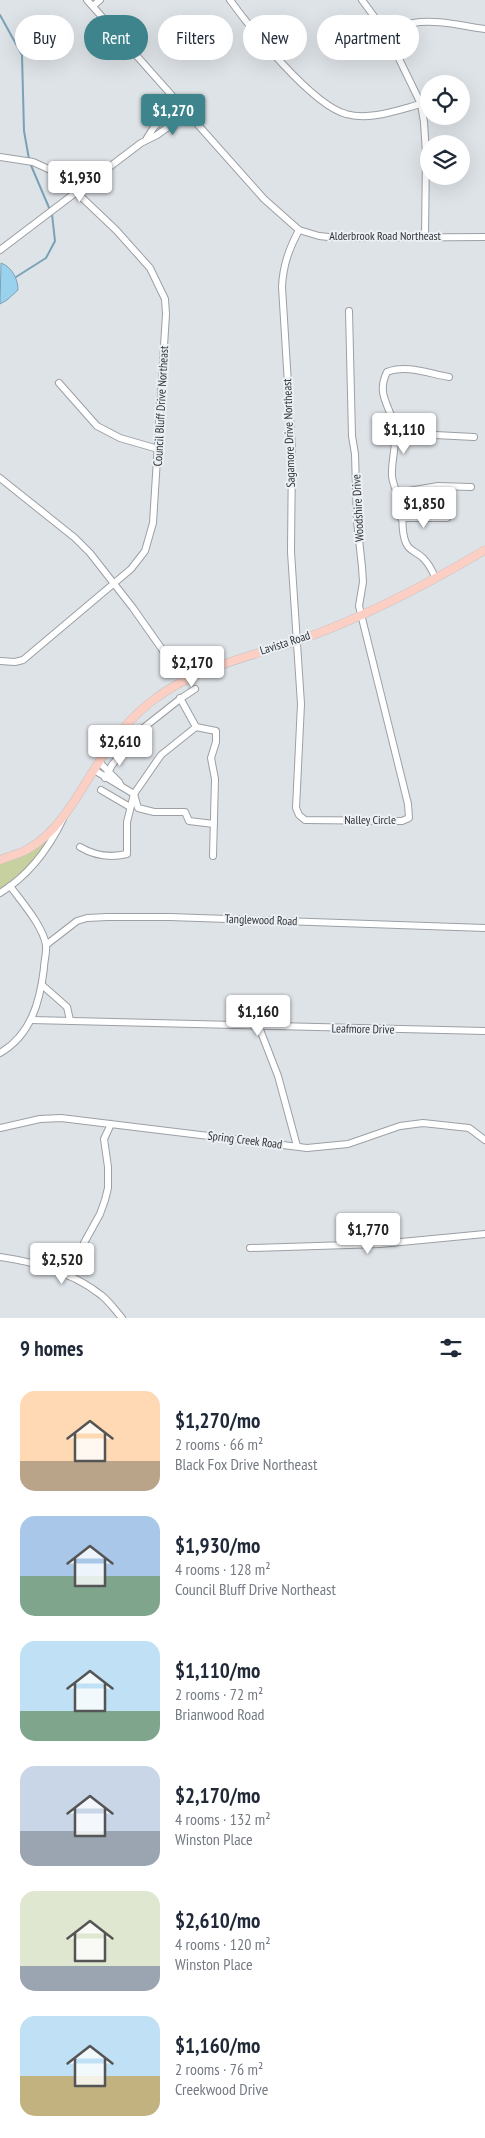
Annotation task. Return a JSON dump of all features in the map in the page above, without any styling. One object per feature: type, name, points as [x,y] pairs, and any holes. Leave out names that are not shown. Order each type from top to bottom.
[{"type":"main road","name":"Lavista Road","points":[[0,860],[29,849],[67,813],[99,762],[121,732],[151,702],[187,678],[232,660],[298,641],[361,615],[485,550]]},
{"type":"street","name":"Alderbrook Road Northeast","points":[[87,0],[264,199],[299,230],[319,236],[338,238],[485,237]]},
{"type":"street","points":[[93,6],[100,0]]},
{"type":"street","points":[[230,0],[304,86],[320,101],[334,110],[346,115],[368,115],[420,104]]},
{"type":"street","points":[[362,0],[373,15]]},
{"type":"street","points":[[419,23],[485,29]]},
{"type":"street","points":[[399,60],[420,102]]},
{"type":"street","points":[[0,250],[147,138],[154,127],[179,103]]},
{"type":"street","points":[[147,138],[157,135],[188,113]]},
{"type":"street","points":[[424,125],[426,154],[425,237]]},
{"type":"street","name":"Council Bluff Drive Northeast","points":[[0,158],[33,162],[55,172],[116,230],[150,268],[165,300],[166,314],[153,523],[145,551],[131,569],[115,584],[23,660],[15,662],[0,661]]},
{"type":"street","name":"Sagamore Drive Northeast","points":[[298,641],[291,552],[292,449],[282,274],[287,252],[299,230]]},
{"type":"street","name":"Woodshire Drive","points":[[349,311],[352,436],[355,454],[357,521],[363,582],[359,606],[361,615]]},
{"type":"street","points":[[435,577],[422,557],[406,545],[401,518],[402,509],[392,477],[396,433],[394,420],[384,398],[382,388],[387,372],[395,368],[449,377]]},
{"type":"street","points":[[59,383],[97,426],[120,438],[158,449]]},
{"type":"street","points":[[396,433],[474,436]]},
{"type":"street","points":[[0,478],[75,538],[115,584],[171,662],[187,678]]},
{"type":"street","points":[[397,493],[438,486],[470,487]]},
{"type":"street","points":[[401,518],[447,518]]},
{"type":"street","name":"Nalley Circle","points":[[298,641],[301,704],[296,808],[299,815],[305,820],[402,821],[409,818],[410,812],[361,615]]},
{"type":"street","points":[[105,778],[110,772],[112,765],[142,729],[180,698],[195,689]]},
{"type":"street","points":[[180,698],[196,727],[216,731],[216,742],[211,758],[215,779],[213,856]]},
{"type":"street","points":[[80,847],[94,855],[117,856],[127,854],[127,822],[134,794],[161,755],[196,727]]},
{"type":"street","points":[[99,762],[121,786],[134,794],[138,808],[154,812],[185,812],[189,821],[214,824]]},
{"type":"street","points":[[94,770],[116,786],[121,786]]},
{"type":"street","points":[[101,790],[130,807]]},
{"type":"street","points":[[0,893],[39,859],[52,842],[67,813]]},
{"type":"street","points":[[0,1053],[23,1035],[31,1020],[42,985],[46,945],[38,926],[10,886]]},
{"type":"street","name":"Tanglewood Road","points":[[46,945],[77,921],[87,918],[107,917],[170,917],[485,928]]},
{"type":"street","points":[[42,985],[67,1008],[70,1020]]},
{"type":"street","name":"Leafmore Drive","points":[[31,1020],[485,1031]]},
{"type":"street","points":[[259,1027],[278,1076],[297,1146]]},
{"type":"street","name":"Spring Creek Road","points":[[0,1128],[40,1119],[62,1118],[307,1148],[348,1144],[400,1126],[422,1123],[469,1128],[485,1140]]},
{"type":"street","points":[[69,1276],[105,1200],[108,1188],[108,1167],[104,1139],[111,1124]]},
{"type":"street","points":[[250,1248],[380,1244],[485,1234]]},
{"type":"street","points":[[0,1257],[47,1267],[81,1281],[103,1296],[122,1318]]},
{"type":"green space","points":[[67,813],[52,842],[0,893],[0,860],[29,849]]},
{"type":"water","points":[[1,263],[14,274],[18,290],[0,304]]},
{"type":"waterway","points":[[0,15],[22,55],[24,131],[29,159]]},
{"type":"waterway","points":[[30,163],[50,210]]},
{"type":"waterway","points":[[16,277],[46,258],[55,241],[52,214]]}]
